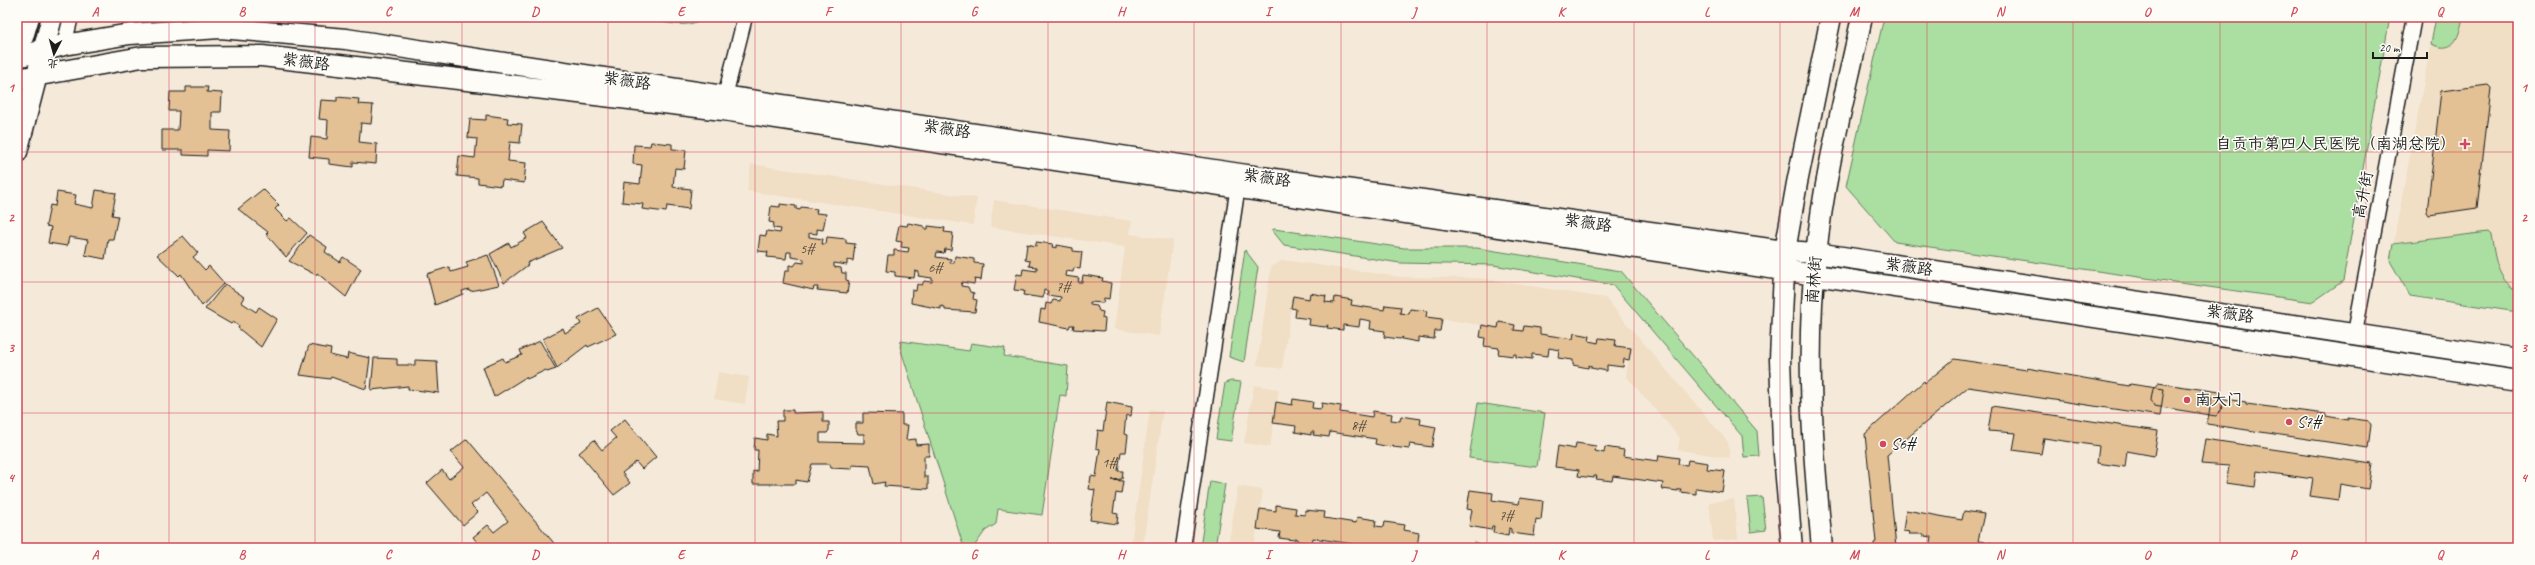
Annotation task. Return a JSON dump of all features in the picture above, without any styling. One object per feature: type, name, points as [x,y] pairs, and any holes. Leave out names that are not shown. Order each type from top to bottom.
[{"type":"main road","points":[[17,57],[29,17]]},
{"type":"main road","points":[[17,152],[52,17]]},
{"type":"main road","name":"南林街","points":[[1792,548],[1783,443],[1780,359],[1785,251],[1796,183],[1832,17]]},
{"type":"main road","name":"南林街","points":[[1822,548],[1813,448],[1810,362],[1814,275],[1826,185],[1862,17]]},
{"type":"main road","name":"紫薇路","points":[[17,57],[42,52],[64,45],[130,34],[220,28],[346,39],[725,96],[1785,271],[2518,381]]},
{"type":"main road","name":"紫薇路","points":[[17,79],[142,57],[262,56],[724,110],[1239,182],[1816,254],[2355,333],[2518,359]]},
{"type":"street","points":[[64,45],[71,17]]},
{"type":"street","points":[[725,96],[745,17]]},
{"type":"street","name":"高升街","points":[[2355,333],[2414,17]]},
{"type":"street","points":[[1183,548],[1239,182]]},
{"type":"shaded area","name":"自贡市第四人民医院（南湖总院）","points":[[2436,17],[2518,17],[2518,312],[2410,296],[2390,261]]},
{"type":"shaded area","points":[[751,164],[977,198],[973,225],[747,191]]},
{"type":"shaded area","points":[[994,200],[1132,221],[1130,234],[1173,240],[1159,336],[1114,329],[1125,247],[990,227]]},
{"type":"shaded area","points":[[1283,260],[1400,277],[1479,278],[1605,298],[1728,442],[1730,458],[1678,450],[1680,438],[1626,376],[1630,348],[1293,296],[1282,369],[1257,365],[1271,267]]},
{"type":"shaded area","points":[[718,372],[749,377],[745,404],[714,399]]},
{"type":"shaded area","points":[[1254,385],[1279,389],[1270,447],[1244,443]]},
{"type":"shaded area","points":[[1150,409],[1163,411],[1143,545],[1131,544]]},
{"type":"shaded area","points":[[1238,486],[1263,490],[1254,548],[1228,548]]},
{"type":"shaded area","points":[[1734,499],[1738,539],[1713,541],[1709,502]]},
{"type":"green space","points":[[639,17],[703,17],[690,24],[672,24]]},
{"type":"green space","points":[[1884,17],[2390,17],[2343,281],[2313,302],[1895,242],[1846,186]]},
{"type":"green space","points":[[2436,17],[2463,17],[2460,31],[2451,45],[2439,47],[2431,44]]},
{"type":"green space","points":[[1274,229],[1404,248],[1477,248],[1621,271],[1757,431],[1759,456],[1744,457],[1742,436],[1613,285],[1493,265],[1400,263],[1284,245],[1272,230]]},
{"type":"green space","points":[[2488,232],[2491,235],[2501,274],[2505,281],[2518,291],[2518,312],[2410,296],[2390,261],[2393,244]]},
{"type":"green space","points":[[2518,248],[2518,273],[2513,264],[2513,257]]},
{"type":"green space","points":[[1245,250],[1258,267],[1244,362],[1229,357]]},
{"type":"green space","points":[[901,341],[969,351],[971,343],[1005,348],[1004,356],[1068,366],[1066,396],[1060,395],[1042,515],[998,509],[996,524],[985,531],[973,548],[964,548],[900,347]]},
{"type":"green space","points":[[1231,381],[1241,382],[1231,441],[1216,439],[1225,383]]},
{"type":"green space","points":[[1478,403],[1545,413],[1537,467],[1469,458]]},
{"type":"green space","points":[[1210,481],[1225,484],[1215,548],[1200,548]]},
{"type":"green space","points":[[1762,497],[1766,530],[1751,532],[1747,498]]},
{"type":"green space","points":[[1474,542],[1491,548],[1469,548]]},
{"type":"building","points":[[2488,85],[2491,88],[2477,208],[2429,215],[2427,212],[2441,91]]},
{"type":"building","points":[[186,87],[208,87],[207,92],[222,93],[221,112],[212,112],[212,130],[230,131],[229,151],[207,150],[207,156],[183,155],[183,150],[162,150],[162,130],[178,130],[179,111],[169,111],[170,92],[186,92]]},
{"type":"building","points":[[337,97],[359,99],[358,104],[373,105],[371,124],[361,123],[359,142],[377,144],[376,164],[353,162],[353,167],[329,164],[329,159],[309,157],[311,137],[327,139],[328,120],[319,119],[321,100],[337,101]]},
{"type":"building","points":[[486,115],[508,118],[507,123],[522,124],[520,143],[510,142],[508,161],[526,163],[524,183],[502,180],[501,186],[478,183],[478,178],[457,176],[459,156],[475,158],[477,139],[468,138],[470,119],[486,120]]},
{"type":"building","points":[[651,142],[672,144],[672,149],[686,150],[684,169],[675,168],[673,187],[691,189],[689,209],[667,206],[666,212],[642,209],[643,204],[622,202],[624,182],[640,184],[642,165],[633,164],[634,145],[650,146]]},
{"type":"building","points":[[263,189],[279,205],[275,209],[287,221],[291,218],[307,233],[286,257],[266,234],[268,232],[238,209]]},
{"type":"building","points":[[96,190],[116,193],[112,215],[118,216],[113,239],[108,239],[105,259],[85,255],[88,240],[69,237],[67,246],[48,243],[51,227],[46,226],[50,205],[55,206],[57,192],[76,195],[74,204],[93,208]]},
{"type":"building","points":[[780,204],[796,206],[796,209],[800,210],[801,207],[817,209],[816,213],[826,214],[823,230],[817,229],[817,234],[809,233],[809,237],[823,239],[822,244],[826,244],[827,237],[846,239],[846,243],[855,244],[853,261],[847,260],[847,265],[834,263],[834,267],[841,268],[842,273],[846,273],[846,280],[849,281],[847,293],[817,290],[818,287],[814,287],[813,290],[783,283],[785,271],[789,271],[789,265],[794,266],[797,262],[804,263],[804,259],[791,257],[791,252],[787,252],[786,259],[767,257],[768,252],[758,251],[760,235],[766,236],[767,231],[780,233],[781,229],[773,228],[774,223],[769,222],[771,206],[780,207]]},
{"type":"building","points":[[543,222],[562,248],[527,263],[528,265],[504,283],[490,254],[509,243],[511,247],[527,238],[524,233]]},
{"type":"building","points":[[908,223],[924,226],[924,229],[928,229],[928,226],[945,228],[944,232],[953,233],[951,250],[945,249],[944,253],[937,252],[936,257],[951,259],[950,263],[954,263],[955,256],[974,259],[974,263],[983,264],[981,280],[975,279],[974,284],[962,282],[961,286],[968,287],[970,292],[974,293],[973,299],[977,300],[975,312],[945,310],[945,307],[941,306],[941,309],[911,303],[912,290],[916,291],[917,284],[922,285],[924,281],[932,282],[932,278],[918,276],[919,272],[915,271],[914,278],[895,276],[895,272],[886,271],[888,255],[894,255],[894,250],[908,252],[909,248],[901,247],[902,242],[896,241],[899,225],[907,226]]},
{"type":"building","points":[[309,235],[327,247],[325,252],[340,262],[343,257],[361,269],[346,297],[317,273],[316,275],[289,261]]},
{"type":"building","points":[[183,236],[198,253],[193,257],[205,270],[209,266],[224,283],[202,306],[181,274],[179,276],[157,255]]},
{"type":"building","points":[[1036,242],[1053,244],[1052,247],[1057,248],[1057,245],[1073,248],[1073,251],[1082,252],[1080,269],[1074,268],[1073,272],[1066,271],[1065,276],[1079,278],[1078,282],[1082,282],[1083,275],[1103,278],[1102,281],[1111,283],[1109,299],[1104,298],[1103,303],[1090,302],[1090,305],[1097,306],[1099,311],[1103,312],[1102,318],[1105,319],[1104,331],[1073,329],[1074,325],[1070,325],[1069,328],[1039,322],[1041,309],[1045,310],[1046,303],[1051,304],[1053,300],[1060,301],[1061,297],[1047,295],[1048,291],[1044,290],[1043,298],[1023,295],[1024,291],[1014,290],[1017,274],[1022,275],[1023,269],[1037,271],[1037,267],[1029,266],[1030,261],[1025,260],[1027,244],[1036,246]]},
{"type":"building","points":[[488,255],[499,285],[470,291],[469,289],[462,291],[463,294],[435,305],[427,274],[449,267],[451,272],[468,267],[466,262]]},
{"type":"building","points":[[225,284],[244,297],[241,302],[256,312],[259,307],[277,319],[261,347],[238,328],[239,326],[233,322],[231,324],[205,309]]},
{"type":"building","points":[[1310,293],[1326,296],[1325,302],[1334,303],[1335,297],[1352,300],[1351,305],[1384,310],[1385,305],[1401,307],[1400,313],[1409,314],[1410,309],[1427,311],[1426,317],[1442,319],[1440,331],[1435,331],[1434,339],[1418,337],[1418,342],[1402,339],[1403,337],[1400,339],[1384,337],[1385,331],[1370,329],[1371,321],[1360,319],[1359,327],[1343,325],[1343,330],[1327,328],[1328,325],[1325,327],[1309,325],[1310,319],[1295,317],[1296,309],[1291,308],[1293,296],[1309,299]]},
{"type":"building","points":[[598,308],[616,334],[588,347],[587,345],[557,368],[543,339],[563,328],[565,333],[581,324],[578,319]]},
{"type":"building","points":[[1499,322],[1515,325],[1514,330],[1523,331],[1524,326],[1540,328],[1540,334],[1573,339],[1574,333],[1590,336],[1589,341],[1598,343],[1599,338],[1616,340],[1615,346],[1631,348],[1629,360],[1624,359],[1623,367],[1607,365],[1607,371],[1591,368],[1589,365],[1588,368],[1573,365],[1573,360],[1558,358],[1559,350],[1549,348],[1548,356],[1532,354],[1532,359],[1516,357],[1516,354],[1513,356],[1498,354],[1499,348],[1484,346],[1485,338],[1480,337],[1482,325],[1498,328]]},
{"type":"building","points":[[540,341],[556,369],[547,372],[546,370],[527,379],[526,377],[494,397],[483,367],[503,358],[505,362],[522,355],[520,350]]},
{"type":"building","points":[[309,345],[331,349],[330,355],[347,359],[348,353],[370,358],[366,389],[331,377],[330,379],[300,375]]},
{"type":"building","points":[[374,358],[397,359],[397,365],[415,365],[415,360],[437,361],[439,393],[408,389],[408,386],[371,390]]},
{"type":"building","name":"S6#","points":[[1954,359],[2027,370],[2027,368],[2129,386],[2130,384],[2164,389],[2160,416],[1968,387],[1887,455],[1896,548],[1874,548],[1874,543],[1876,542],[1865,434],[1924,381],[1925,383]]},
{"type":"building","name":"南大门","points":[[2158,383],[2220,392],[2223,399],[2221,411],[2216,416],[2154,406],[2151,400],[2153,389]]},
{"type":"building","name":"S7#","points":[[2212,397],[2246,402],[2246,404],[2326,414],[2326,416],[2348,420],[2348,418],[2369,421],[2371,425],[2368,448],[2207,424]]},
{"type":"building","points":[[1293,399],[1313,402],[1312,408],[1321,409],[1322,403],[1341,406],[1340,412],[1372,417],[1373,411],[1392,414],[1391,420],[1400,421],[1401,416],[1421,419],[1420,424],[1436,427],[1432,447],[1410,444],[1409,449],[1393,447],[1394,445],[1390,447],[1375,444],[1376,439],[1330,432],[1329,437],[1313,435],[1314,432],[1311,432],[1311,435],[1295,432],[1296,426],[1273,423],[1276,402],[1292,405]]},
{"type":"building","points":[[1107,402],[1132,407],[1131,416],[1126,415],[1124,434],[1128,435],[1126,452],[1121,452],[1118,471],[1123,471],[1122,479],[1112,480],[1123,481],[1121,494],[1116,493],[1113,513],[1118,514],[1117,524],[1090,520],[1095,490],[1089,489],[1091,476],[1096,477],[1100,449],[1096,448],[1098,430],[1103,431]]},
{"type":"building","points":[[1992,406],[2158,431],[2154,456],[2127,451],[2125,467],[2097,463],[2099,446],[2044,438],[2041,454],[2013,450],[2016,433],[1988,431]]},
{"type":"building","points":[[783,410],[793,410],[793,413],[823,412],[823,422],[829,422],[829,430],[827,433],[820,433],[820,442],[864,443],[864,434],[858,434],[856,430],[856,423],[863,423],[863,413],[902,414],[902,425],[908,425],[906,440],[916,439],[916,445],[929,444],[929,456],[924,456],[924,477],[928,477],[928,489],[884,486],[885,482],[874,484],[870,466],[852,465],[852,469],[831,468],[830,464],[812,464],[807,482],[796,480],[796,484],[753,484],[753,471],[757,472],[758,450],[754,450],[755,438],[767,440],[767,434],[777,436],[776,421],[783,421]]},
{"type":"building","points":[[625,419],[656,457],[642,469],[636,462],[622,473],[630,483],[614,495],[579,453],[594,440],[602,450],[616,438],[610,431]]},
{"type":"building","points":[[467,439],[558,548],[482,548],[473,537],[488,525],[494,532],[508,521],[486,493],[471,505],[478,512],[463,525],[427,483],[442,470],[449,479],[464,467],[451,452]]},
{"type":"building","points":[[2205,439],[2372,464],[2368,489],[2340,484],[2338,500],[2310,496],[2313,479],[2257,471],[2255,487],[2226,483],[2229,466],[2201,464]]},
{"type":"building","points":[[1576,443],[1596,446],[1595,451],[1604,453],[1605,447],[1624,450],[1623,456],[1658,461],[1659,455],[1679,458],[1678,464],[1687,465],[1688,460],[1708,463],[1707,469],[1725,471],[1722,492],[1696,488],[1696,494],[1680,492],[1681,489],[1678,489],[1678,491],[1662,489],[1663,483],[1613,476],[1612,481],[1596,479],[1597,476],[1594,476],[1594,478],[1578,476],[1579,470],[1555,467],[1558,446],[1575,449]]},
{"type":"building","points":[[1470,490],[1493,493],[1492,500],[1519,504],[1520,498],[1543,501],[1541,520],[1536,519],[1534,536],[1511,533],[1511,529],[1509,528],[1508,536],[1493,533],[1494,526],[1492,526],[1491,530],[1469,526],[1472,510],[1467,509]]},
{"type":"building","points":[[1276,505],[1296,508],[1295,514],[1305,515],[1305,510],[1325,512],[1324,518],[1356,523],[1357,517],[1376,520],[1375,526],[1384,527],[1385,522],[1405,525],[1404,530],[1419,533],[1417,548],[1359,548],[1359,545],[1313,538],[1312,543],[1297,541],[1297,538],[1294,540],[1279,538],[1280,532],[1257,529],[1260,509],[1276,511]]},
{"type":"building","points":[[1906,510],[1962,520],[1964,511],[1984,514],[1978,541],[1993,543],[1992,548],[1930,548],[1932,537],[1923,536],[1923,534],[1909,534],[1910,532],[1903,531]]},
{"type":"place","name":"自贡市第四人民医院（南湖总院）","points":[[2465,144]]},
{"type":"place","name":"南大门","points":[[2187,400]]},
{"type":"place","name":"S7#","points":[[2289,422]]},
{"type":"place","name":"S6#","points":[[1883,444]]}]
